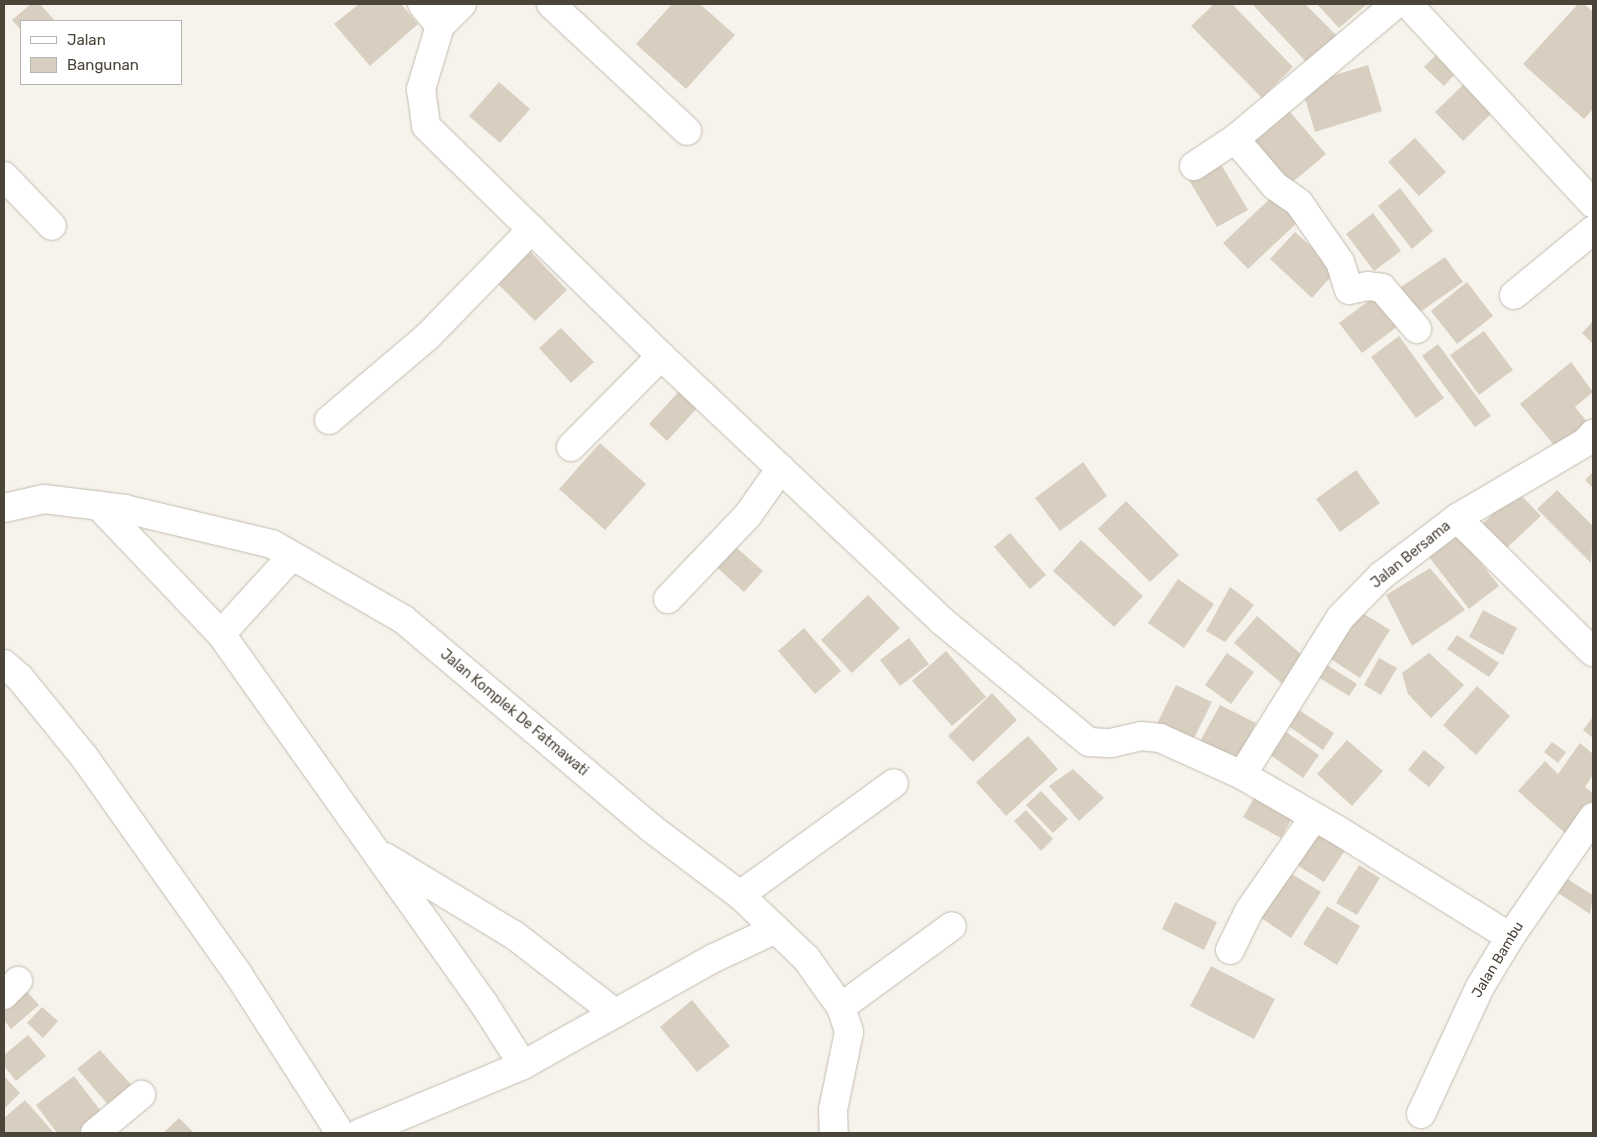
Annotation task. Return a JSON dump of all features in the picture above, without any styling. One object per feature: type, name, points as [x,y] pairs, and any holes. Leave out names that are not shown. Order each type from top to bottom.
[{"type":"street","points":[[422,4],[440,26]]},
{"type":"street","points":[[462,4],[440,26],[421,89],[426,126],[661,356],[942,621],[1089,742],[1110,743],[1141,736],[1160,738],[1242,775],[1510,937]]},
{"type":"street","points":[[550,4],[687,131]]},
{"type":"street","points":[[1194,166],[1235,139],[1396,4]]},
{"type":"street","points":[[1408,4],[1593,204]]},
{"type":"street","points":[[1235,139],[1275,186],[1299,203],[1340,262],[1349,290],[1368,286],[1382,288],[1417,329]]},
{"type":"street","points":[[4,176],[52,226]]},
{"type":"street","points":[[330,420],[435,329],[532,229]]},
{"type":"street","points":[[1514,294],[1593,230]]},
{"type":"street","points":[[571,447],[661,356]]},
{"type":"street","name":"Jalan Bersama","points":[[1242,775],[1340,618],[1381,576],[1457,518],[1586,442],[1593,434]]},
{"type":"street","points":[[668,599],[748,515],[781,468]]},
{"type":"street","name":"Jalan Komplek De Fatmawati","points":[[4,508],[44,499],[98,506],[200,525],[272,544],[403,619],[651,828],[740,895],[806,958],[841,1007],[849,1032],[833,1110],[834,1133]]},
{"type":"street","points":[[98,506],[221,634],[484,1004],[522,1065]]},
{"type":"street","points":[[1457,518],[1593,652]]},
{"type":"street","points":[[221,634],[292,556]]},
{"type":"street","points":[[4,664],[20,678],[91,766],[238,974],[340,1133]]},
{"type":"street","points":[[740,895],[894,783]]},
{"type":"street","points":[[1230,950],[1249,911],[1314,817]]},
{"type":"street","name":"Jalan Bambu","points":[[1421,1114],[1452,1041],[1510,937],[1593,817]]},
{"type":"street","points":[[375,851],[514,935],[615,1014]]},
{"type":"street","points":[[841,1007],[952,926]]},
{"type":"street","points":[[360,1133],[522,1065],[714,958],[776,930]]},
{"type":"street","points":[[95,1133],[140,1095]]},
{"type":"building","points":[[31,4],[40,4],[54,20],[20,20],[20,29],[12,20]]},
{"type":"building","points":[[359,4],[401,4],[418,24],[370,66],[334,24]]},
{"type":"building","points":[[672,4],[700,4],[735,35],[686,89],[636,44]]},
{"type":"building","points":[[1214,4],[1232,4],[1293,67],[1262,98],[1191,26]]},
{"type":"building","points":[[1252,4],[1305,4],[1339,38],[1309,65]]},
{"type":"building","points":[[1317,4],[1367,4],[1339,28]]},
{"type":"building","points":[[1578,4],[1584,4],[1593,12],[1593,109],[1584,119],[1523,64]]},
{"type":"building","points":[[1443,48],[1462,66],[1444,86],[1424,67]]},
{"type":"building","points":[[1368,65],[1382,111],[1315,132],[1301,85]]},
{"type":"building","points":[[1468,80],[1496,109],[1463,141],[1435,112]]},
{"type":"building","points":[[499,82],[530,109],[500,143],[469,116]]},
{"type":"building","points":[[1285,106],[1326,154],[1287,187],[1247,139]]},
{"type":"building","points":[[1415,138],[1446,172],[1419,196],[1388,162]]},
{"type":"building","points":[[1218,159],[1248,210],[1217,227],[1187,177]]},
{"type":"building","points":[[1400,188],[1433,231],[1412,249],[1378,206]]},
{"type":"building","points":[[1276,193],[1301,219],[1248,269],[1223,243]]},
{"type":"building","points":[[1373,213],[1401,251],[1374,271],[1346,234]]},
{"type":"building","points":[[1295,232],[1337,270],[1312,298],[1270,259]]},
{"type":"building","points":[[528,249],[567,290],[535,321],[495,281]]},
{"type":"building","points":[[1445,257],[1463,282],[1416,315],[1398,289]]},
{"type":"building","points":[[1467,282],[1493,316],[1457,344],[1431,311]]},
{"type":"building","points":[[1382,291],[1405,321],[1362,353],[1339,323]]},
{"type":"building","points":[[1593,321],[1593,344],[1582,333]]},
{"type":"building","points":[[561,328],[594,362],[571,383],[539,348]]},
{"type":"building","points":[[1484,331],[1513,370],[1479,395],[1450,355]]},
{"type":"building","points":[[1399,336],[1444,398],[1416,418],[1371,357]]},
{"type":"building","points":[[1438,344],[1491,416],[1475,427],[1422,356]]},
{"type":"building","points":[[1571,362],[1593,392],[1575,407],[1588,423],[1558,450],[1520,404]]},
{"type":"building","points":[[682,388],[700,405],[667,441],[649,424]]},
{"type":"building","points":[[600,443],[646,484],[605,530],[559,489]]},
{"type":"building","points":[[1083,462],[1107,496],[1060,531],[1035,498]]},
{"type":"building","points":[[1356,470],[1380,503],[1340,532],[1316,499]]},
{"type":"building","points":[[1593,472],[1593,488],[1585,480]]},
{"type":"building","points":[[1557,490],[1593,526],[1591,563],[1537,509]]},
{"type":"building","points":[[1517,491],[1541,516],[1500,554],[1477,529]]},
{"type":"building","points":[[1126,501],[1179,555],[1150,582],[1098,529]]},
{"type":"building","points":[[1455,530],[1499,586],[1469,609],[1426,553]]},
{"type":"building","points":[[1010,533],[1046,575],[1030,589],[994,547]]},
{"type":"building","points":[[1081,540],[1143,596],[1114,627],[1053,571]]},
{"type":"building","points":[[729,541],[763,571],[744,592],[711,562]]},
{"type":"building","points":[[1430,568],[1465,610],[1412,646],[1386,595]]},
{"type":"building","points":[[1178,579],[1214,604],[1184,648],[1148,623]]},
{"type":"building","points":[[1230,587],[1254,605],[1225,642],[1206,631]]},
{"type":"building","points":[[868,595],[900,628],[852,673],[821,640]]},
{"type":"building","points":[[1356,609],[1390,630],[1360,678],[1326,656]]},
{"type":"building","points":[[1483,610],[1517,628],[1503,655],[1469,637]]},
{"type":"building","points":[[1257,616],[1309,661],[1286,687],[1234,643]]},
{"type":"building","points":[[804,628],[841,671],[815,694],[778,651]]},
{"type":"building","points":[[1457,635],[1499,663],[1489,677],[1447,649]]},
{"type":"building","points":[[909,638],[929,664],[900,686],[880,660]]},
{"type":"building","points":[[946,651],[986,697],[952,726],[912,681]]},
{"type":"building","points":[[1227,653],[1254,672],[1231,704],[1205,685]]},
{"type":"building","points":[[1429,653],[1464,685],[1431,718],[1408,694],[1402,673]]},
{"type":"building","points":[[1379,658],[1397,668],[1381,695],[1364,685]]},
{"type":"building","points":[[1321,661],[1357,684],[1349,696],[1313,674]]},
{"type":"building","points":[[1176,685],[1212,702],[1191,744],[1156,726]]},
{"type":"building","points":[[1477,686],[1510,716],[1476,755],[1443,725]]},
{"type":"building","points":[[992,693],[1017,720],[973,762],[948,736]]},
{"type":"building","points":[[1220,705],[1256,723],[1235,764],[1198,745]]},
{"type":"building","points":[[1299,710],[1334,733],[1323,750],[1288,726]]},
{"type":"building","points":[[1593,717],[1593,738],[1583,730]]},
{"type":"building","points":[[1282,729],[1319,755],[1303,778],[1266,752]]},
{"type":"building","points":[[1028,736],[1058,769],[1006,816],[976,782]]},
{"type":"building","points":[[1347,740],[1383,771],[1352,806],[1317,774]]},
{"type":"building","points":[[1552,742],[1566,752],[1558,763],[1544,752]]},
{"type":"building","points":[[1580,743],[1593,754],[1593,775],[1585,787],[1593,793],[1593,802],[1567,835],[1518,791],[1545,761],[1558,774]]},
{"type":"building","points":[[1424,750],[1445,767],[1429,787],[1408,770]]},
{"type":"building","points":[[1073,769],[1104,798],[1079,821],[1049,786]]},
{"type":"building","points":[[1041,791],[1068,819],[1053,833],[1026,805]]},
{"type":"building","points":[[1258,791],[1295,813],[1281,838],[1243,817]]},
{"type":"building","points":[[1026,810],[1053,839],[1041,851],[1014,821]]},
{"type":"building","points":[[1315,828],[1346,849],[1324,882],[1292,862]]},
{"type":"building","points":[[1359,865],[1380,878],[1357,915],[1336,903]]},
{"type":"building","points":[[1284,869],[1321,892],[1291,938],[1255,914]]},
{"type":"building","points":[[1564,877],[1593,895],[1590,914],[1555,891]]},
{"type":"building","points":[[1175,902],[1217,922],[1204,950],[1162,929]]},
{"type":"building","points":[[1327,906],[1360,926],[1337,965],[1303,944]]},
{"type":"building","points":[[1211,966],[1275,999],[1254,1039],[1190,1006]]},
{"type":"building","points":[[23,987],[39,1005],[11,1029],[4,1020],[4,1004]]},
{"type":"building","points":[[692,1000],[730,1046],[697,1072],[660,1027]]},
{"type":"building","points":[[42,1007],[58,1021],[43,1038],[27,1023]]},
{"type":"building","points":[[28,1035],[46,1056],[16,1081],[4,1066],[4,1055]]},
{"type":"building","points":[[100,1050],[134,1088],[111,1108],[77,1069]]},
{"type":"building","points":[[4,1076],[20,1093],[4,1109]]},
{"type":"building","points":[[74,1076],[103,1114],[79,1133],[57,1133],[36,1105]]},
{"type":"building","points":[[25,1100],[54,1133],[5,1133],[4,1118]]},
{"type":"building","points":[[179,1118],[194,1133],[163,1133]]}]
